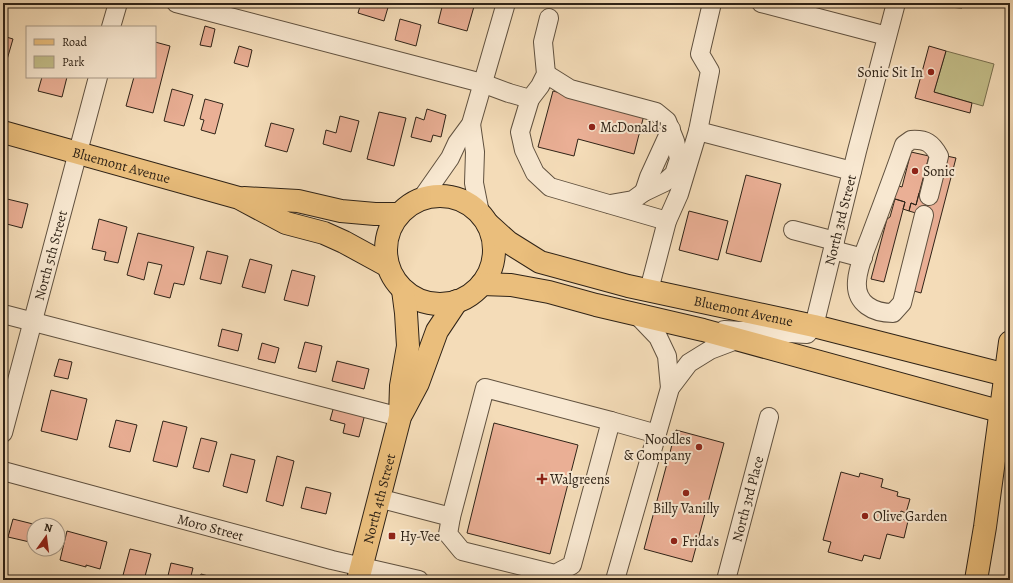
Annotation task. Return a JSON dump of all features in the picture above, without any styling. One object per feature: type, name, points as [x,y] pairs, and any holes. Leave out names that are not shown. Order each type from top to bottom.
[{"type":"main road","name":"Bluemont Avenue","points":[[3,132],[239,198],[286,223],[324,232],[388,266]]},
{"type":"main road","points":[[440,195],[458,198],[469,204],[484,218],[493,238],[494,255],[489,274],[473,293],[458,301],[446,304],[432,304],[419,300],[403,290],[395,281],[388,266],[385,249],[387,236],[391,225],[398,214],[409,205],[422,198],[440,195]]},
{"type":"main road","name":"Bluemont Avenue","points":[[239,198],[298,201],[341,211],[398,214]]},
{"type":"main road","name":"Bluemont Avenue","points":[[484,218],[508,242],[540,262],[602,280],[814,326],[1007,376]]},
{"type":"main road","name":"Bluemont Avenue","points":[[482,284],[511,285],[549,292],[596,305],[739,339],[1005,413]]},
{"type":"main road","name":"North 4th Street","points":[[400,417],[401,386],[408,346],[403,290]]},
{"type":"main road","name":"North 4th Street","points":[[360,574],[378,498],[400,417],[418,383],[438,331],[458,301]]},
{"type":"main road","points":[[976,580],[1005,413],[1010,342]]},
{"type":"street","points":[[111,26],[118,3]]},
{"type":"street","points":[[176,3],[482,83],[530,99]]},
{"type":"street","points":[[422,198],[450,158],[457,143],[471,124],[506,3]]},
{"type":"street","points":[[649,290],[667,221],[679,194],[698,131],[710,71],[700,54],[712,3]]},
{"type":"street","points":[[761,3],[887,36]]},
{"type":"street","name":"North 3rd Street","points":[[814,326],[852,171],[896,3]]},
{"type":"street","points":[[549,18],[543,42],[546,74],[540,86],[530,99],[520,132],[524,150],[535,173],[550,187],[667,221]]},
{"type":"street","points":[[546,74],[570,89],[656,112],[667,121],[671,128],[649,177],[644,192],[633,200],[610,204]]},
{"type":"street","name":"North 5th Street","points":[[3,433],[98,78]]},
{"type":"street","points":[[471,124],[475,152],[474,183],[484,218]]},
{"type":"street","points":[[698,131],[810,165],[852,171]]},
{"type":"street","points":[[924,215],[902,303],[893,313],[883,313],[873,310],[864,304],[859,294],[857,282],[863,258],[904,145],[911,140],[923,140],[934,147],[939,156],[929,196]]},
{"type":"street","points":[[793,230],[834,245],[863,258]]},
{"type":"street","points":[[3,314],[400,417]]},
{"type":"street","points":[[636,314],[658,337],[667,356],[670,388]]},
{"type":"street","points":[[703,330],[771,331],[807,334],[814,326]]},
{"type":"street","points":[[615,580],[670,388],[689,362],[710,350],[739,339]]},
{"type":"street","points":[[611,422],[572,565],[555,574],[462,551],[448,534],[451,517],[485,388],[657,434]]},
{"type":"street","name":"North 3rd Place","points":[[726,580],[769,417]]},
{"type":"street","name":"Moro Street","points":[[3,471],[324,557],[360,574],[420,580]]},
{"type":"street","points":[[378,498],[451,517]]},
{"type":"green space","points":[[946,51],[994,64],[983,106],[934,92]]},
{"type":"building","points":[[361,3],[389,4],[384,21],[358,13]]},
{"type":"building","points":[[443,3],[475,3],[467,31],[438,23]]},
{"type":"building","points":[[934,3],[962,3],[962,8],[934,6]]},
{"type":"building","points":[[400,19],[421,25],[416,46],[395,40]]},
{"type":"building","points":[[205,26],[215,29],[211,47],[200,45]]},
{"type":"building","points":[[3,36],[13,39],[6,63],[3,62]]},
{"type":"building","points":[[156,42],[170,46],[153,113],[126,106],[134,78],[156,78]]},
{"type":"building","points":[[239,46],[252,50],[248,67],[234,63]]},
{"type":"building","name":"Sonic Sit In","points":[[929,46],[946,51],[934,92],[972,103],[970,113],[915,98]]},
{"type":"building","points":[[42,78],[67,78],[62,97],[38,91]]},
{"type":"building","points":[[172,89],[193,95],[184,126],[164,121]]},
{"type":"building","name":"McDonald's","points":[[553,91],[644,115],[634,154],[578,139],[574,156],[538,147]]},
{"type":"building","points":[[205,99],[223,104],[215,134],[201,130],[204,120],[200,119]]},
{"type":"building","points":[[427,109],[446,115],[441,137],[433,135],[431,142],[411,137],[416,117],[424,120]]},
{"type":"building","points":[[379,112],[406,118],[394,166],[367,159]]},
{"type":"building","points":[[340,116],[359,121],[351,152],[323,144],[326,130],[336,133]]},
{"type":"building","points":[[271,123],[294,129],[287,152],[265,146]]},
{"type":"building","name":"Sonic","points":[[911,152],[929,156],[916,205],[911,203],[909,211],[903,209],[905,202],[892,198],[896,185],[902,187]]},
{"type":"building","points":[[942,155],[956,158],[921,293],[907,289],[926,216],[909,211],[911,203],[916,205],[919,193],[931,197]]},
{"type":"building","points":[[746,175],[781,184],[761,262],[726,253]]},
{"type":"building","points":[[3,198],[28,204],[22,228],[3,223]]},
{"type":"building","points":[[895,199],[905,202],[884,282],[871,279],[887,219],[890,217]]},
{"type":"building","points":[[689,211],[728,221],[718,260],[679,250]]},
{"type":"building","points":[[99,219],[127,227],[118,263],[104,260],[106,252],[92,249]]},
{"type":"building","points":[[138,233],[194,247],[184,285],[174,283],[170,298],[154,294],[162,265],[148,262],[144,280],[127,275]]},
{"type":"building","points":[[207,251],[228,256],[221,284],[200,279]]},
{"type":"building","points":[[250,259],[272,265],[265,293],[242,287]]},
{"type":"building","points":[[292,270],[315,276],[308,306],[284,300]]},
{"type":"building","points":[[222,329],[242,334],[238,351],[218,346]]},
{"type":"building","points":[[305,342],[322,346],[316,372],[298,368]]},
{"type":"building","points":[[262,343],[279,348],[275,363],[258,359]]},
{"type":"building","points":[[59,359],[72,362],[68,379],[54,376]]},
{"type":"building","points":[[337,361],[369,369],[364,389],[332,381]]},
{"type":"building","points":[[51,390],[87,399],[77,440],[41,431]]},
{"type":"building","points":[[334,406],[365,414],[359,437],[343,433],[345,424],[330,420]]},
{"type":"building","points":[[116,420],[137,425],[130,452],[109,447]]},
{"type":"building","points":[[163,421],[187,427],[177,467],[153,461]]},
{"type":"building","name":"Walgreens","points":[[494,423],[578,445],[550,554],[467,533]]},
{"type":"building","points":[[676,430],[724,443],[692,562],[644,549]]},
{"type":"building","points":[[201,438],[217,442],[209,472],[193,468]]},
{"type":"building","points":[[231,454],[255,460],[247,493],[223,486]]},
{"type":"building","points":[[277,456],[294,461],[283,506],[266,501]]},
{"type":"building","name":"Olive Garden","points":[[841,472],[859,477],[860,473],[883,479],[881,487],[898,492],[897,496],[910,499],[906,513],[901,511],[899,518],[908,521],[904,538],[887,534],[880,559],[864,555],[862,561],[828,552],[831,542],[823,540]]},
{"type":"building","points":[[306,487],[331,493],[326,514],[301,508]]},
{"type":"building","points":[[13,519],[26,522],[26,541],[8,537]]},
{"type":"building","points":[[67,531],[107,542],[100,569],[60,560],[61,557],[66,557]]},
{"type":"building","points":[[130,549],[151,554],[144,580],[122,579]]},
{"type":"building","points":[[171,563],[193,568],[190,580],[167,580]]},
{"type":"building","points":[[3,574],[27,580],[3,580]]},
{"type":"building","points":[[201,574],[223,580],[199,580]]},
{"type":"place","name":"Sonic Sit In","points":[[931,72]]},
{"type":"place","name":"McDonald's","points":[[592,127]]},
{"type":"place","name":"Sonic","points":[[915,171]]},
{"type":"place","name":"Noodles & Company","points":[[699,447]]},
{"type":"place","name":"Walgreens","points":[[542,479]]},
{"type":"place","name":"Billy Vanilly","points":[[686,493]]},
{"type":"place","name":"Olive Garden","points":[[865,516]]},
{"type":"place","name":"Hy-Vee","points":[[392,536]]},
{"type":"place","name":"Frida's","points":[[674,541]]}]
